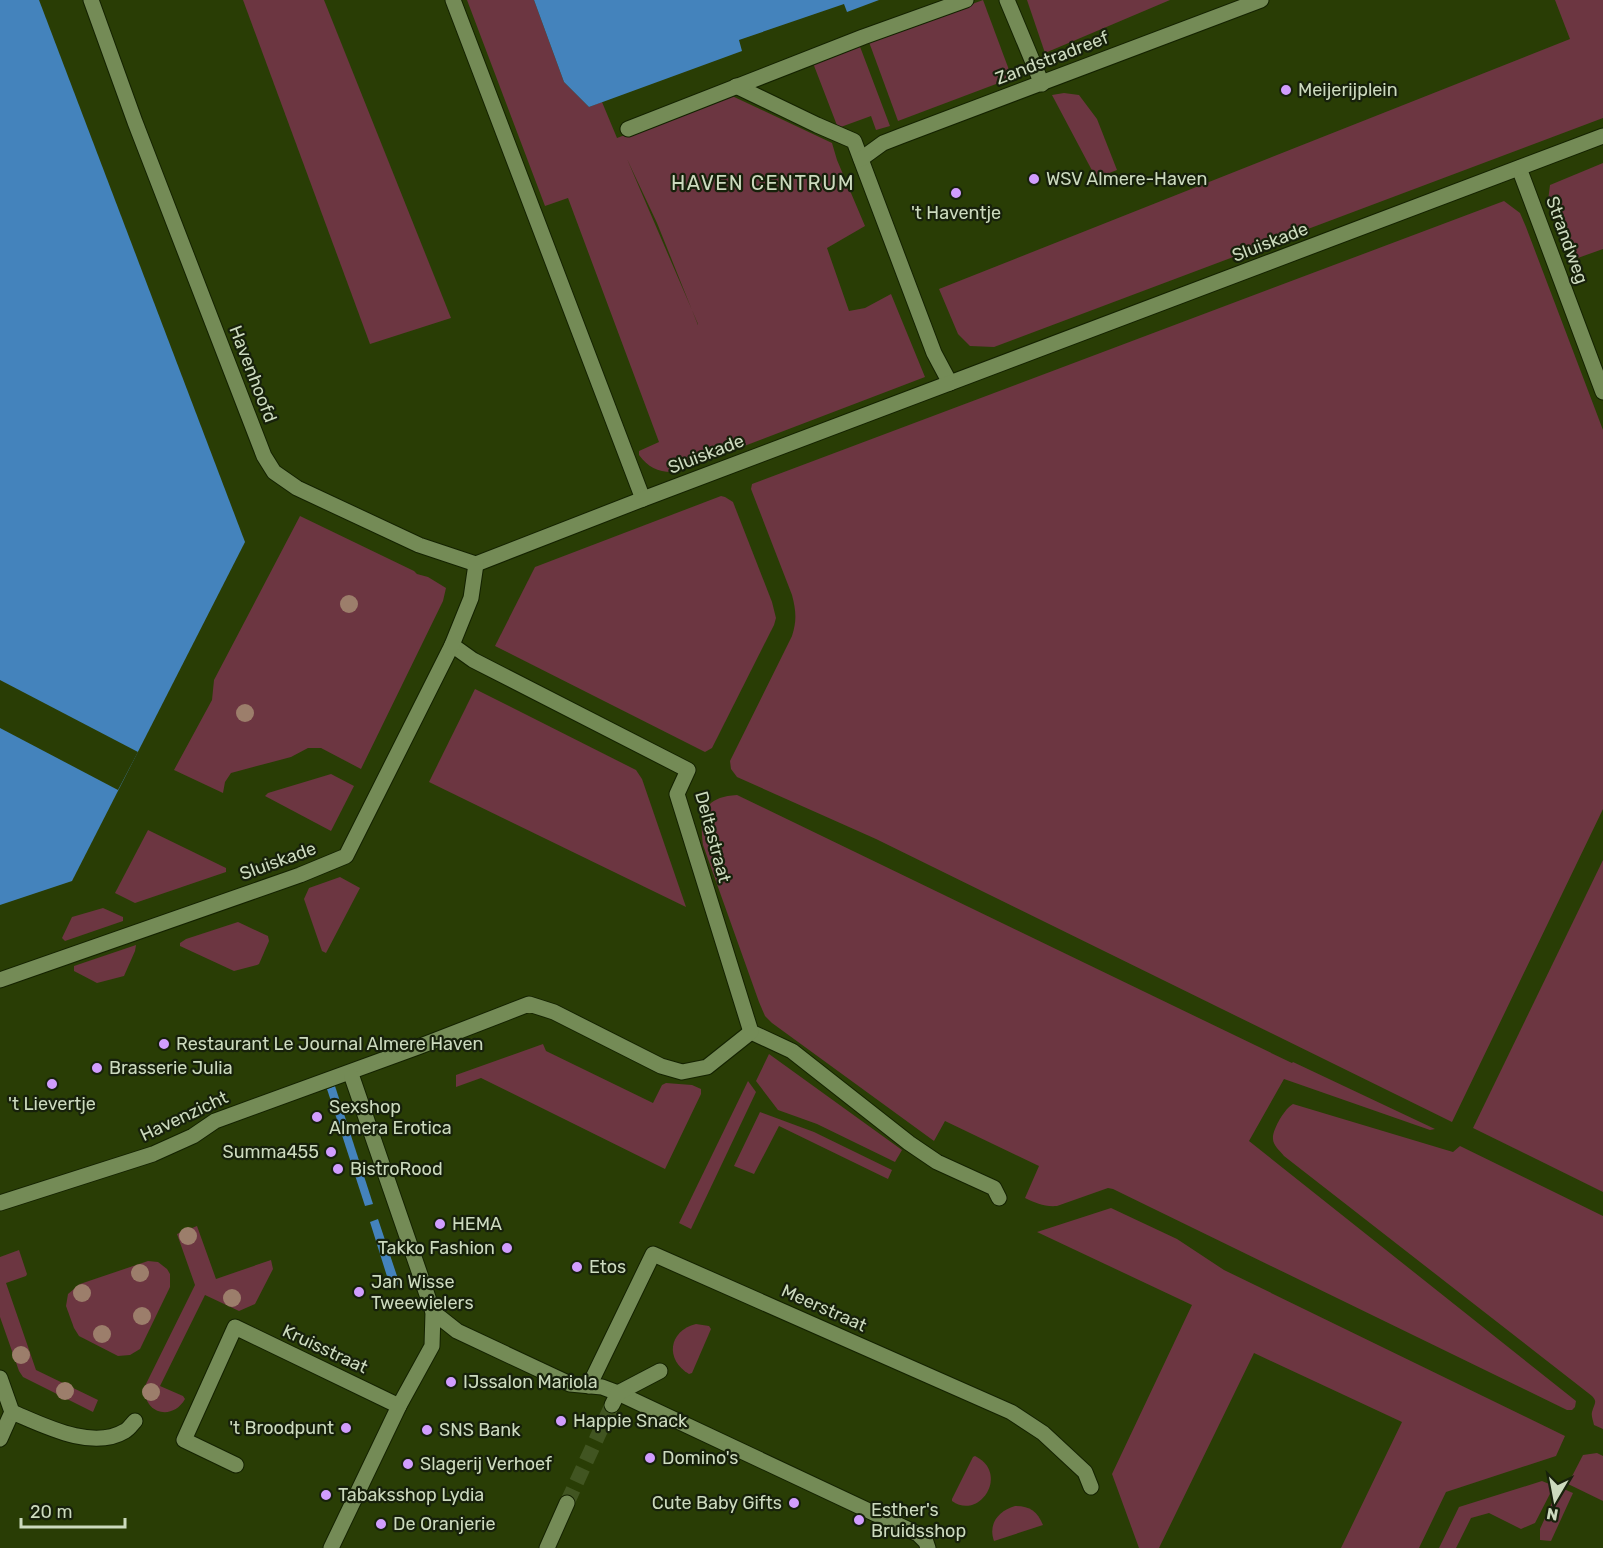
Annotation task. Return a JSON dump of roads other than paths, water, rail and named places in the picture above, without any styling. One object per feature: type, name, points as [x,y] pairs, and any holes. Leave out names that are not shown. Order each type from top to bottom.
[{"type":"street","name":"Havenhoofd","points":[[91,0],[135,122],[264,456],[274,472],[297,488],[419,545],[476,564]]},
{"type":"street","points":[[453,0],[643,499]]},
{"type":"street","points":[[628,129],[863,37],[966,0]]},
{"type":"street","points":[[1007,0],[1042,84]]},
{"type":"street","name":"Zandstradreef","points":[[861,159],[883,143],[1261,0]]},
{"type":"street","points":[[736,86],[854,141],[934,353],[950,383]]},
{"type":"street","name":"Sluiskade","points":[[476,564],[1603,136]]},
{"type":"street","name":"Strandweg","points":[[1519,168],[1603,392]]},
{"type":"street","points":[[452,645],[471,598],[476,564]]},
{"type":"street","name":"Sluiskade","points":[[0,980],[300,875],[346,856],[452,645]]},
{"type":"street","name":"Deltastraat","points":[[452,645],[473,660],[688,770],[677,794],[751,1032]]},
{"type":"street","points":[[331,1548],[399,1406],[432,1346],[433,1312],[350,1074],[529,1004],[554,1012],[661,1066],[682,1072],[707,1067],[751,1032],[792,1051],[909,1143],[937,1162],[994,1188],[999,1198]]},
{"type":"street","name":"Havenzicht","points":[[0,1203],[153,1154],[193,1136],[215,1121],[350,1074]]},
{"type":"street","name":"Meerstraat","points":[[589,1386],[653,1254],[1011,1412],[1043,1432],[1084,1472],[1091,1487]]},
{"type":"street","points":[[433,1312],[457,1331],[570,1384],[602,1387],[615,1399],[918,1534],[927,1545]]},
{"type":"street","name":"Kruisstraat","points":[[236,1465],[184,1440],[235,1327],[399,1406]]},
{"type":"street","points":[[615,1399],[660,1371]]},
{"type":"street","points":[[0,1378],[12,1412],[0,1439]]},
{"type":"street","points":[[12,1412],[59,1432],[92,1439],[111,1437],[125,1431],[135,1421]]},
{"type":"street","points":[[547,1548],[567,1503]]},
{"type":"water","points":[[0,0],[39,0],[245,542],[72,881],[0,905]]},
{"type":"water","points":[[534,0],[879,0],[847,12],[844,4],[739,40],[742,51],[589,107],[564,82]]},
{"type":"water","points":[[335,1086],[373,1204],[365,1206],[327,1089]]},
{"type":"water","points":[[378,1219],[400,1285],[390,1286],[370,1222]]},
{"type":"tunnel","points":[[567,1503],[612,1405]]},
{"type":"place","name":"Meijerijplein","points":[[1286,90]]},
{"type":"place","name":"WSV Almere-Haven","points":[[1034,179]]},
{"type":"place","name":"'t Haventje","points":[[956,193]]},
{"type":"place","name":"Restaurant Le Journal Almere Haven","points":[[164,1044]]},
{"type":"place","name":"Brasserie Julia","points":[[97,1068]]},
{"type":"place","name":"'t Lievertje","points":[[52,1084]]},
{"type":"place","name":"Sexshop Almera Erotica","points":[[317,1117]]},
{"type":"place","name":"Summa455","points":[[331,1152]]},
{"type":"place","name":"BistroRood","points":[[338,1169]]},
{"type":"place","name":"HEMA","points":[[440,1224]]},
{"type":"place","name":"Takko Fashion","points":[[507,1248]]},
{"type":"place","name":"Etos","points":[[577,1267]]},
{"type":"place","name":"Jan Wisse Tweewielers","points":[[359,1292]]},
{"type":"place","name":"IJssalon Mariola","points":[[451,1382]]},
{"type":"place","name":"Happie Snack","points":[[561,1421]]},
{"type":"place","name":"'t Broodpunt","points":[[346,1428]]},
{"type":"place","name":"SNS Bank","points":[[427,1430]]},
{"type":"place","name":"Domino's","points":[[650,1458]]},
{"type":"place","name":"Slagerij Verhoef","points":[[408,1464]]},
{"type":"place","name":"Tabaksshop Lydia","points":[[326,1495]]},
{"type":"place","name":"Cute Baby Gifts","points":[[794,1503]]},
{"type":"place","name":"Esther's Bruidsshop","points":[[859,1520]]},
{"type":"place","name":"De Oranjerie","points":[[381,1524]]},
{"type":"district","name":"HAVEN CENTRUM","points":[[763,183]]}]
